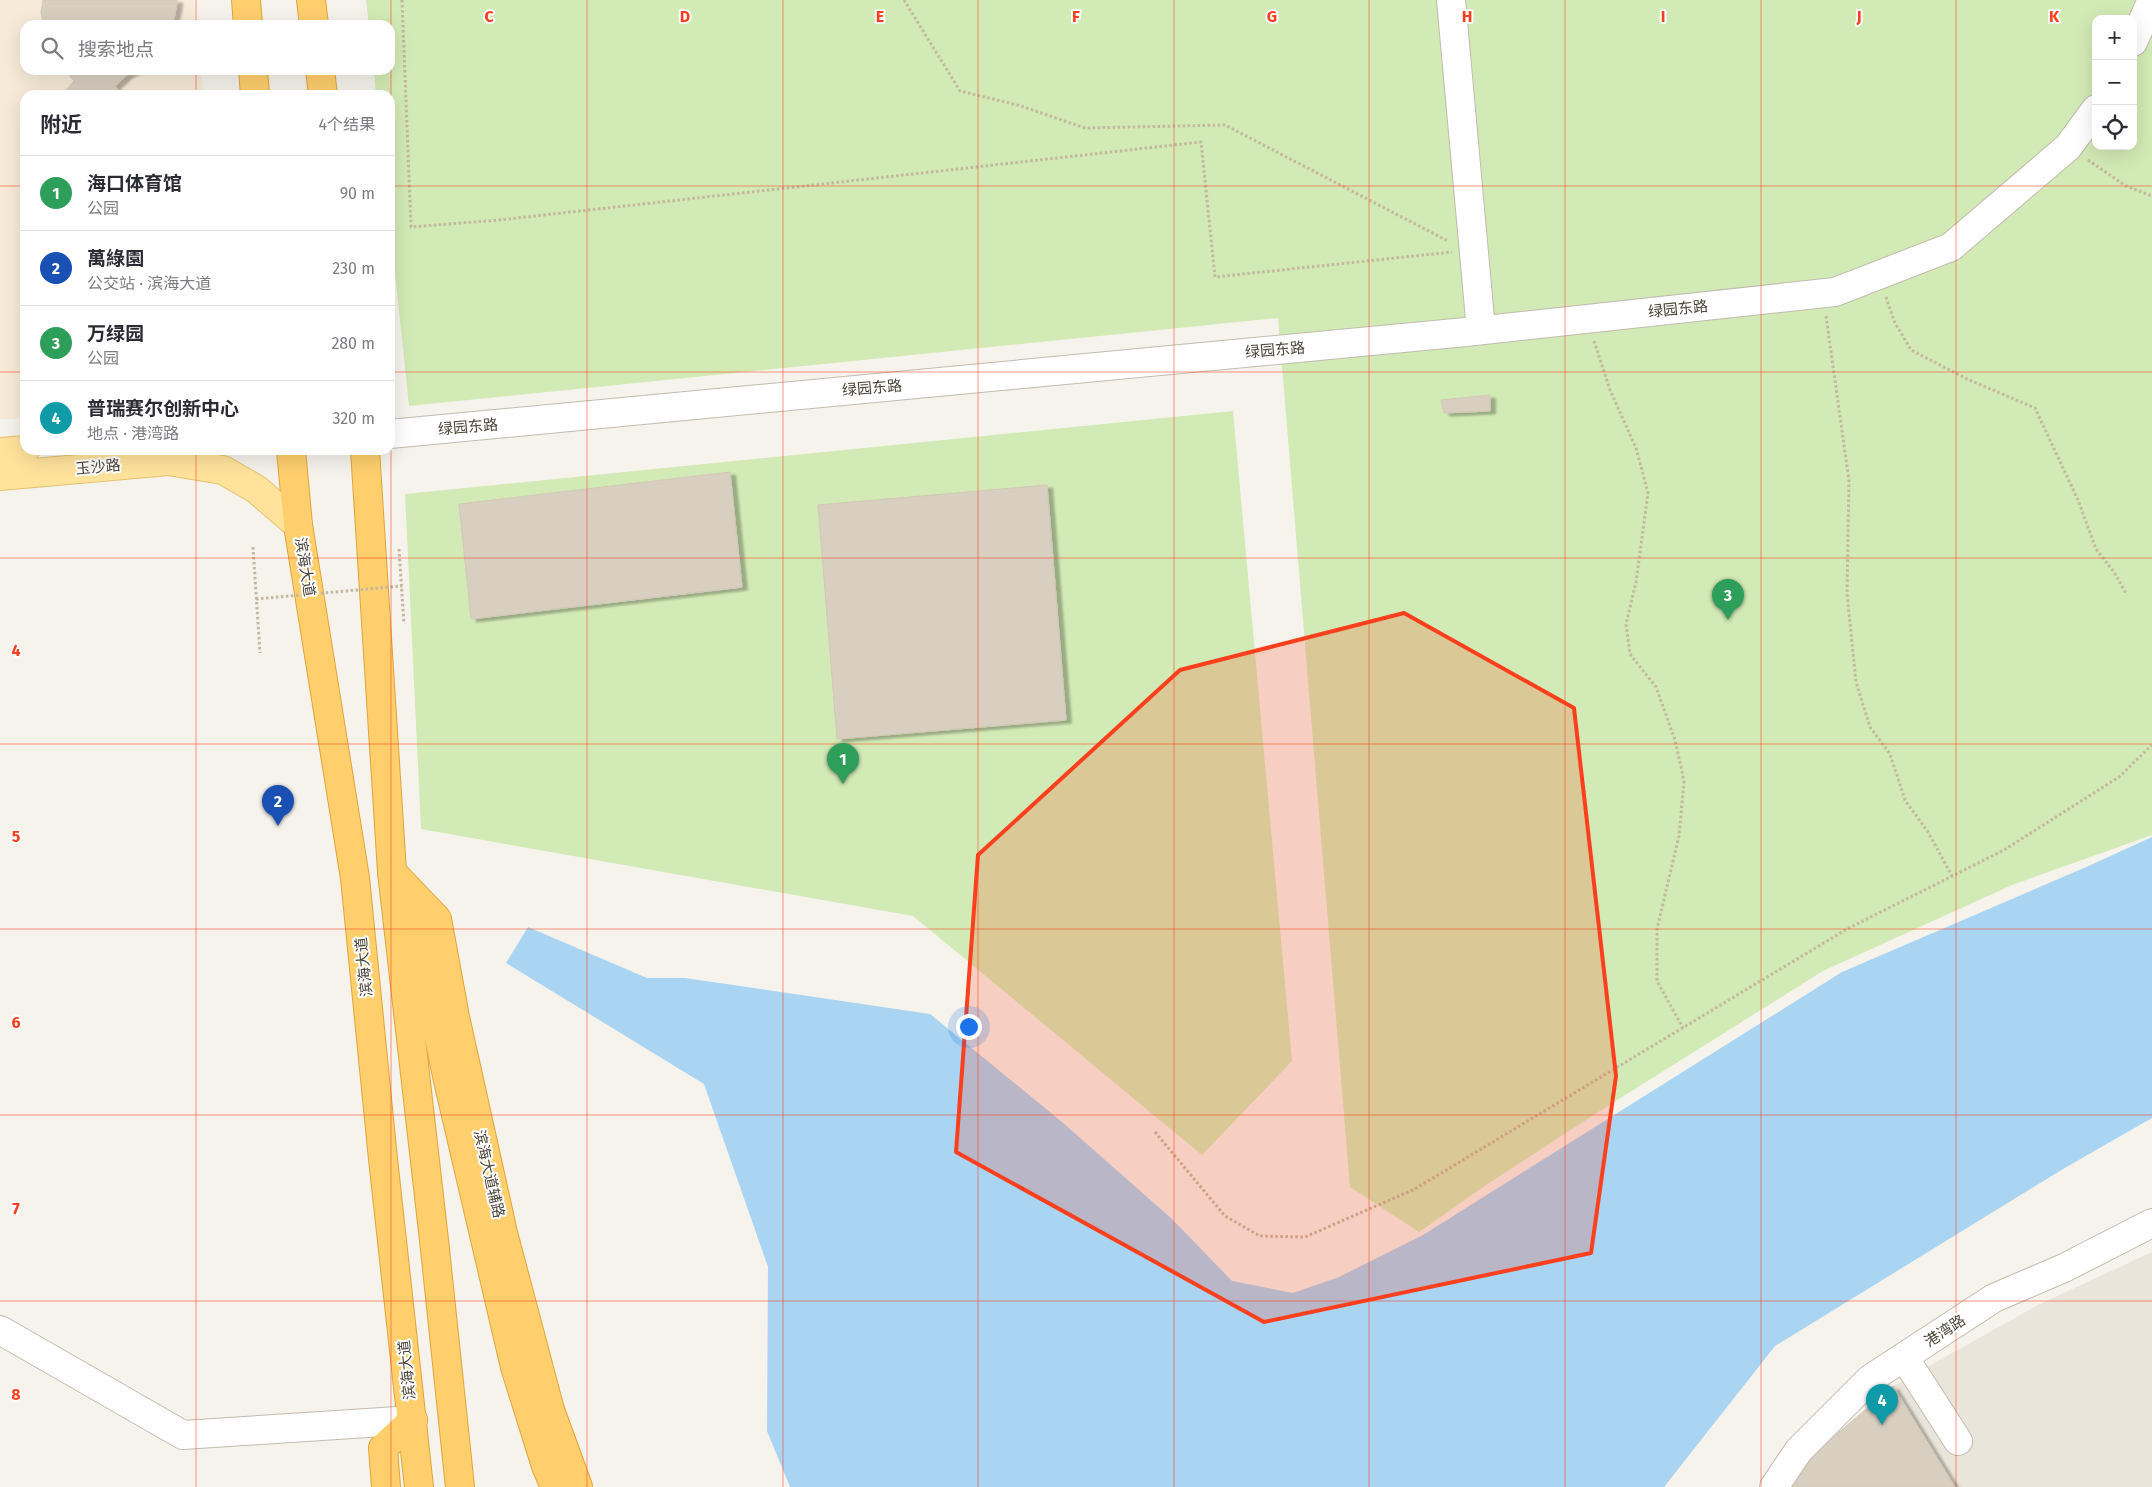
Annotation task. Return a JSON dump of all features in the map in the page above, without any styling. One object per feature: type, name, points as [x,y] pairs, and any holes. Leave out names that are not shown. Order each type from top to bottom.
[{"type":"highway","points":[[246,0],[248,20]]},
{"type":"highway","points":[[311,0],[313,20]]},
{"type":"highway","points":[[253,75],[255,90]]},
{"type":"highway","points":[[321,75],[322,90]]},
{"type":"highway","name":"滨海大道","points":[[291,455],[298,525],[355,878],[383,1159],[419,1487]]},
{"type":"highway","points":[[365,455],[392,872],[460,1487]]},
{"type":"highway","points":[[392,872],[422,936],[432,1005],[449,1085],[515,1367],[546,1466],[555,1487]]},
{"type":"highway","name":"滨海大道辅路","points":[[392,872],[437,919],[455,1017],[505,1242],[550,1410],[578,1487]]},
{"type":"highway","points":[[515,1367],[516,1406],[538,1487]]},
{"type":"highway","points":[[386,1487],[383,1448],[413,1420]]},
{"type":"main road","points":[[0,452],[20,450]]},
{"type":"main road","name":"玉沙路","points":[[0,476],[168,461],[223,470],[256,489],[298,525]]},
{"type":"street","points":[[1451,0],[1481,330]]},
{"type":"street","points":[[2137,33],[2152,0]]},
{"type":"street","name":"绿园东路","points":[[395,434],[1481,330],[1835,292],[1951,247],[2068,147],[2092,114]]},
{"type":"street","name":"港湾路","points":[[1774,1487],[1805,1443],[1870,1379],[1994,1298],[2064,1268],[2152,1223]]},
{"type":"street","points":[[0,1330],[183,1435],[413,1420]]},
{"type":"street","points":[[1904,1358],[1958,1441]]},
{"type":"path","points":[[402,0],[411,227],[499,220],[1201,142],[1214,278],[1458,252]]},
{"type":"path","points":[[904,0],[960,91],[1020,106],[1085,128],[1225,125],[1450,242]]},
{"type":"path","points":[[2068,147],[2126,186],[2152,196]]},
{"type":"path","points":[[1880,275],[1894,321],[1910,350],[1967,379],[2035,408],[2078,500],[2096,549],[2114,572],[2127,595]]},
{"type":"path","points":[[1823,293],[1849,481],[1847,594],[1856,682],[1870,728],[1890,754],[1905,800],[1928,832],[1952,876]]},
{"type":"path","points":[[1587,319],[1610,390],[1636,448],[1648,493],[1636,582],[1626,624],[1630,654],[1656,687],[1675,740],[1684,781],[1679,836],[1657,929],[1657,981],[1684,1028]]},
{"type":"path","points":[[253,547],[260,653]]},
{"type":"path","points":[[399,549],[404,624]]},
{"type":"path","points":[[256,599],[402,586]]},
{"type":"path","points":[[1155,1132],[1225,1216],[1260,1236],[1305,1238],[1413,1190],[1847,929],[2004,850],[2119,777],[2152,745]]},
{"type":"highlighted area","points":[[1404,613],[1574,708],[1616,1076],[1591,1253],[1264,1322],[956,1152],[978,855],[1180,670]]},
{"type":"shaded area","points":[[0,0],[193,0],[195,20],[20,20],[20,75],[202,75],[203,90],[20,90],[20,419],[0,419]]},
{"type":"shaded area","points":[[2152,1252],[2152,1487],[1955,1487],[1893,1386],[2038,1305]]},
{"type":"green space","points":[[366,0],[2152,0],[2152,835],[2012,885],[1823,971],[1595,1114],[1486,1185],[1419,1232],[1350,1187],[1278,318],[409,406],[395,273],[395,90],[376,90],[374,75],[395,75],[395,20],[368,20]]},
{"type":"green space","points":[[1233,411],[1292,1061],[1202,1155],[913,916],[421,829],[405,494]],"holes":[[[729,472],[742,588],[471,619],[459,504]],[[1047,486],[1066,720],[837,739],[818,505]]]},
{"type":"water","points":[[2152,837],[2152,1118],[2063,1169],[1775,1346],[1664,1487],[790,1487],[767,1431],[768,1267],[704,1084],[506,963],[528,927],[647,978],[685,978],[930,1014],[1062,1122],[1172,1219],[1232,1281],[1293,1293],[1339,1277],[1423,1235],[1842,972]]},
{"type":"building","points":[[43,0],[177,0],[174,20],[43,20],[41,13]]},
{"type":"building","points":[[69,75],[127,75],[115,86],[118,90],[66,90],[74,81]]},
{"type":"building","points":[[1490,395],[1490,411],[1444,413],[1441,400]]},
{"type":"building","points":[[730,472],[742,587],[471,619],[459,504]]},
{"type":"building","points":[[1047,485],[1066,720],[837,739],[818,505]]},
{"type":"building","points":[[1893,1386],[1955,1487],[1787,1487],[1802,1464]]},
{"type":"place","name":"万绿园","points":[[1728,620]]},
{"type":"place","name":"海口体育馆","points":[[843,784]]},
{"type":"place","name":"萬綠園","points":[[278,826]]},
{"type":"place","name":"普瑞赛尔创新中心","points":[[1882,1425]]}]
